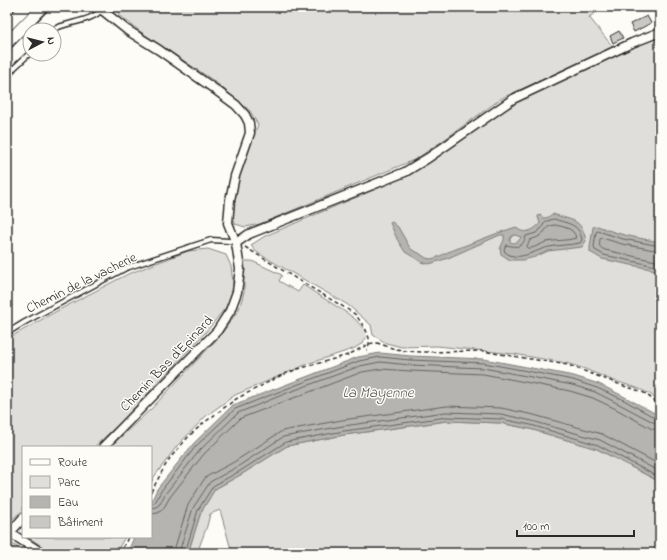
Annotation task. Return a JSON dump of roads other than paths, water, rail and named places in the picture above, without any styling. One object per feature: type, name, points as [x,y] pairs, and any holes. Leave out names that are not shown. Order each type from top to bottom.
[{"type":"main road","points":[[7,26],[26,7]]},
{"type":"main road","points":[[7,43],[42,7]]},
{"type":"street","name":"Chemin Bas d'Epinard","points":[[101,8],[127,30],[159,50],[236,105],[245,115],[249,123],[250,133],[235,176],[230,200],[228,223],[236,243],[240,268],[237,292],[230,312],[217,331],[104,446]]},
{"type":"street","points":[[236,243],[249,234],[405,172],[428,158],[512,99],[632,43],[660,32]]},
{"type":"street","points":[[22,519],[8,533],[42,553]]},
{"type":"lane","points":[[62,26],[89,18],[101,8]]},
{"type":"lane","points":[[7,78],[22,60]]},
{"type":"lane","name":"Chemin de la vacherie","points":[[7,333],[126,268],[211,240],[236,243]]},
{"type":"water","points":[[553,214],[579,224],[582,228],[586,241],[582,247],[548,251],[535,257],[523,260],[510,260],[501,254],[500,249],[504,240],[504,235],[500,235],[448,258],[428,264],[421,262],[405,252],[390,223],[392,222],[398,227],[410,248],[426,258],[431,259],[516,227],[525,232],[532,230],[540,223],[538,216],[541,215],[545,218]],"holes":[[[515,235],[521,237],[517,242],[510,242],[512,236]]]},
{"type":"water","points":[[598,226],[636,238],[660,242],[660,271],[602,259],[590,252],[593,227]]},
{"type":"water","name":"La Mayenne","points":[[380,353],[411,356],[484,359],[574,376],[599,384],[660,416],[660,482],[597,449],[530,429],[500,423],[447,421],[344,435],[287,446],[215,489],[201,512],[188,553],[125,553],[129,549],[134,538],[152,538],[152,500],[157,489],[193,444],[233,405],[358,357]]}]
